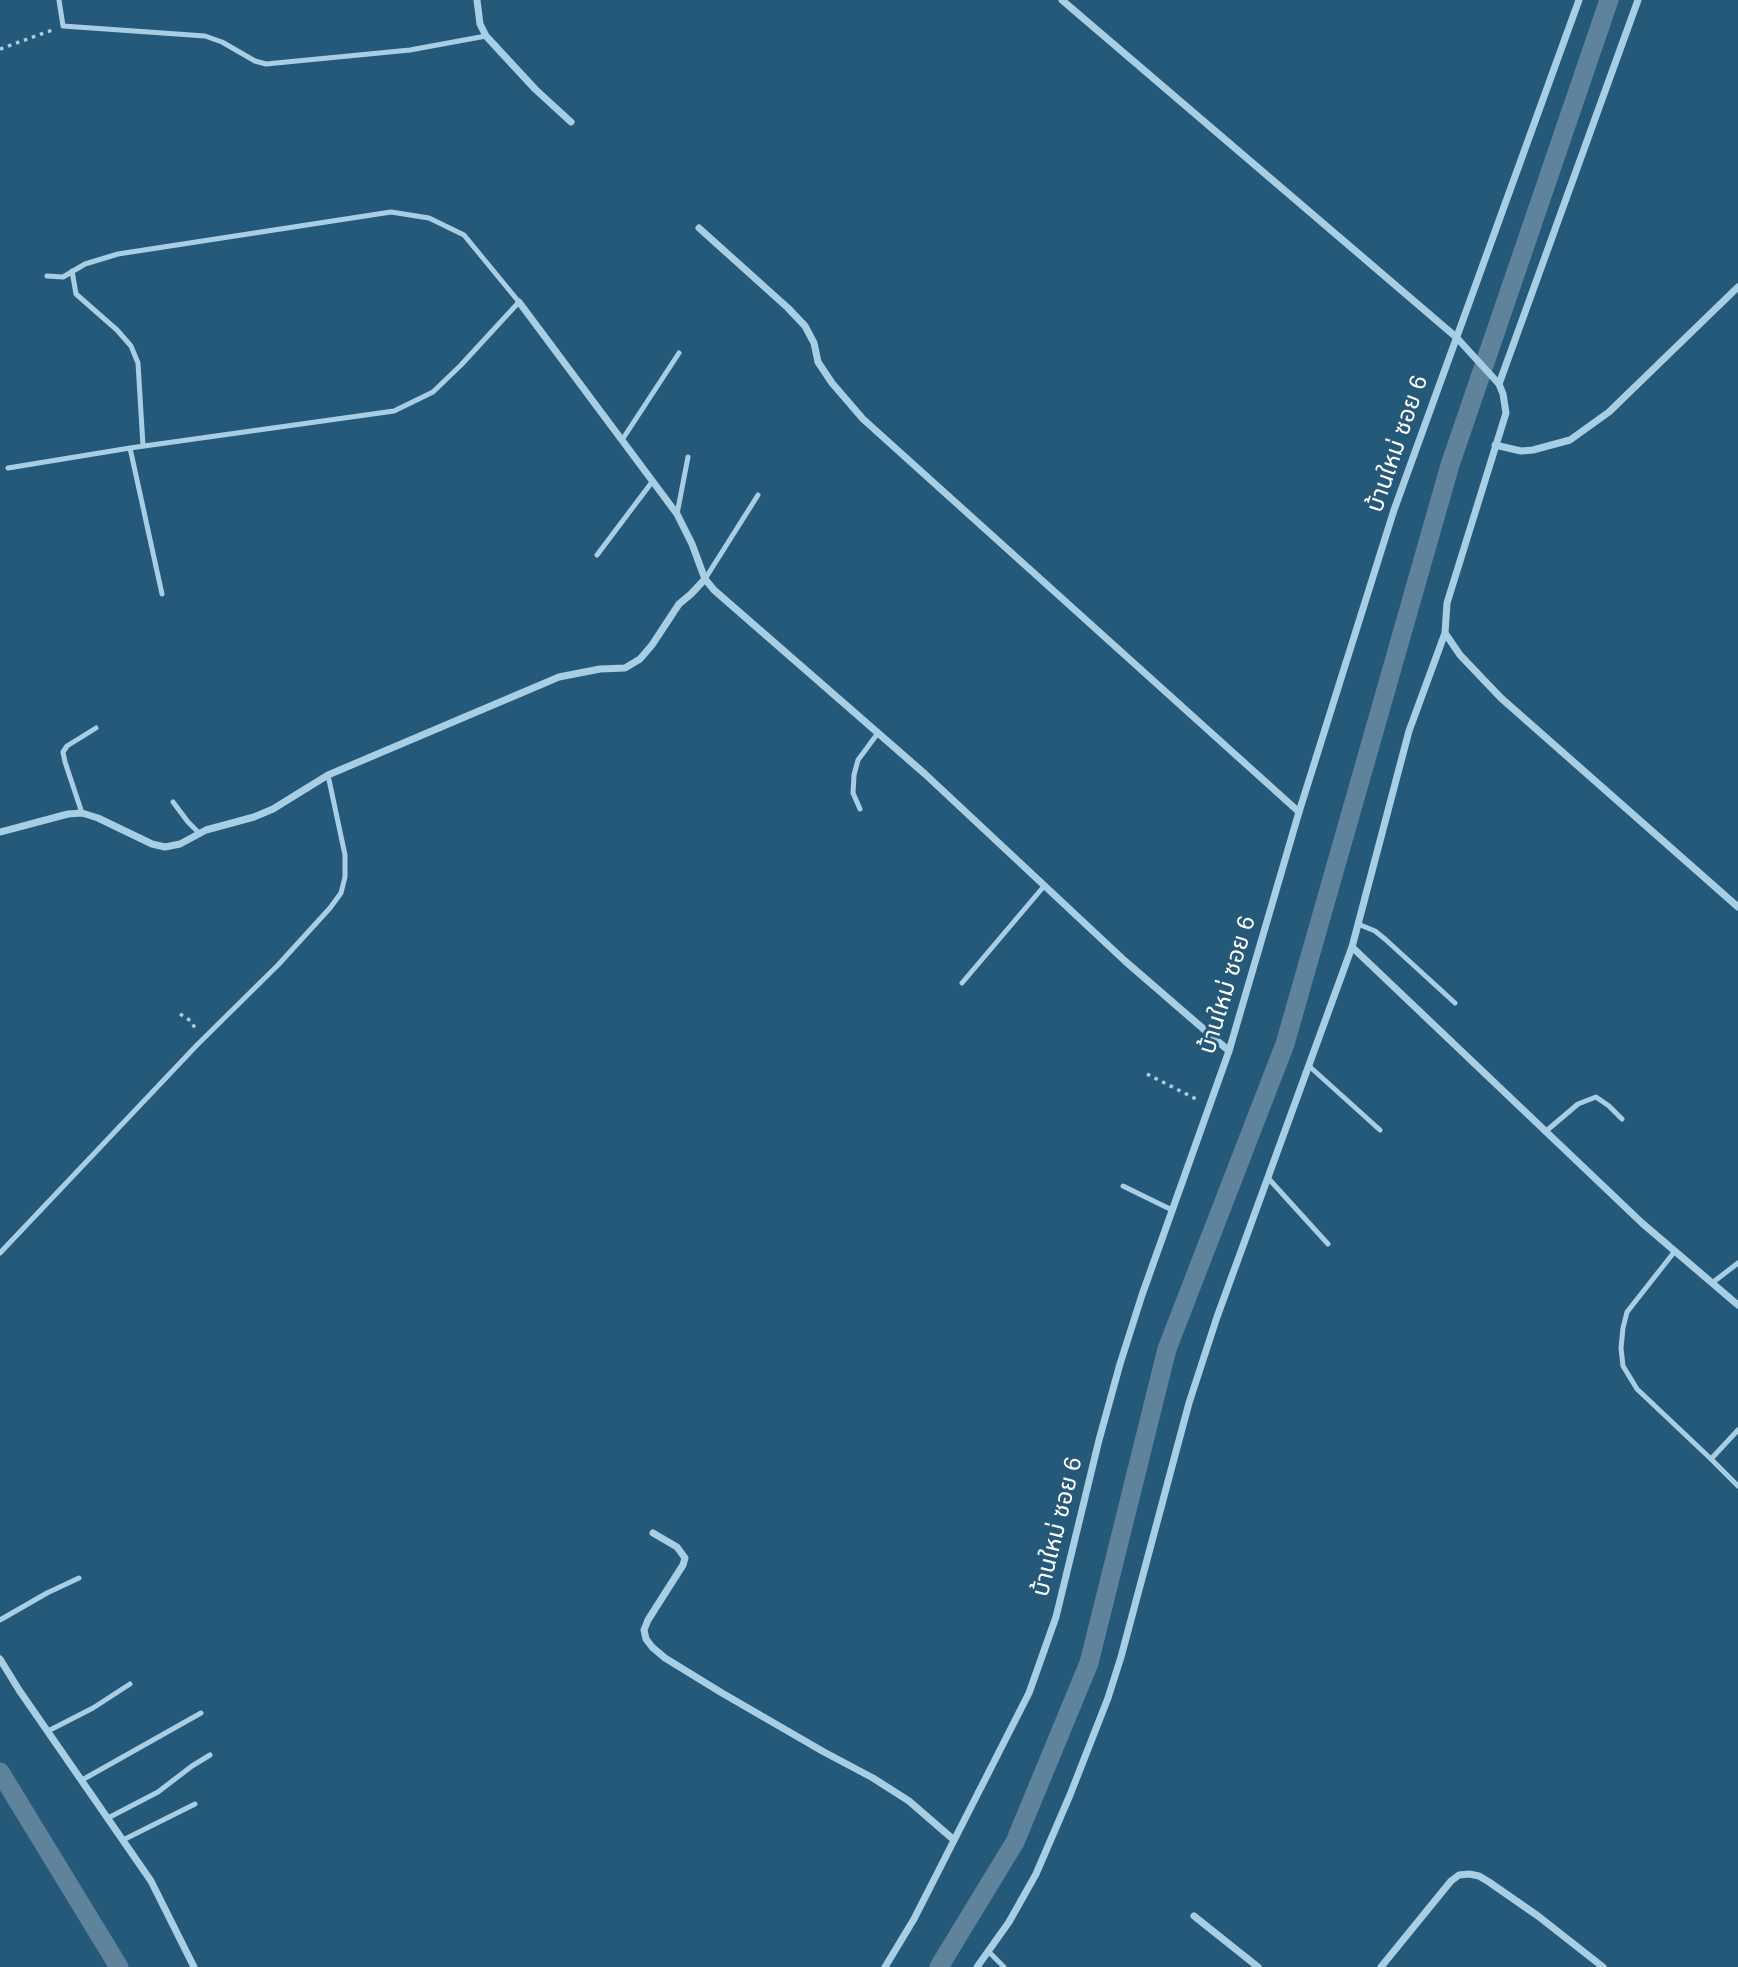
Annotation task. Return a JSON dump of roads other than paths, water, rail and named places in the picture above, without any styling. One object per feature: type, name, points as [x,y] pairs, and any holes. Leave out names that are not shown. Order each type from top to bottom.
[{"type":"street","points":[[477,0],[480,24],[486,36],[535,89],[571,122]]},
{"type":"street","points":[[977,1967],[1009,1922],[1036,1874],[1108,1698],[1189,1403],[1217,1317],[1352,947],[1409,731],[1446,633],[1447,603],[1506,413],[1499,384],[1466,347],[1062,0]]},
{"type":"street","name":"บ้านใหม่ ซอย 6","points":[[885,1967],[914,1919],[1029,1693],[1056,1618],[1113,1389],[1142,1295],[1229,1051],[1299,812],[1394,510],[1579,0]]},
{"type":"street","points":[[1499,384],[1638,0]]},
{"type":"street","points":[[699,228],[789,308],[805,326],[814,343],[818,362],[863,419],[1299,812]]},
{"type":"street","points":[[1495,444],[1521,451],[1570,440],[1609,412],[1738,287]]},
{"type":"street","points":[[519,302],[677,514],[705,579],[714,590],[925,774],[1125,961],[1229,1051]]},
{"type":"street","points":[[0,832],[68,814],[82,813],[152,844],[165,847],[180,844],[206,830],[273,809],[328,775],[559,677],[600,669],[625,668],[640,659],[678,604],[705,579]]},
{"type":"street","points":[[1446,633],[1460,655],[1501,698],[1738,907]]},
{"type":"street","points":[[1352,947],[1545,1132],[1738,1306]]},
{"type":"street","points":[[653,1533],[677,1546],[685,1558],[644,1630],[652,1647],[722,1693],[909,1801],[954,1840]]},
{"type":"street","points":[[0,1659],[151,1881],[194,1967]]},
{"type":"street","points":[[1381,1967],[1451,1881],[1460,1875],[1469,1874],[1489,1882],[1604,1967]]},
{"type":"street","points":[[1194,1916],[1258,1967]]},
{"type":"lane","points":[[59,0],[64,26],[205,36],[266,64],[410,50],[486,36]]},
{"type":"lane","points":[[8,468],[142,446],[394,411],[433,393],[519,302],[464,235],[429,218],[391,212],[118,254],[85,264],[63,277],[47,276]]},
{"type":"lane","points":[[72,271],[76,293],[117,330],[131,346],[138,363],[142,446]]},
{"type":"lane","points":[[622,440],[679,353]]},
{"type":"lane","points":[[130,448],[162,594]]},
{"type":"lane","points":[[677,514],[688,457]]},
{"type":"lane","points":[[597,555],[652,482]]},
{"type":"lane","points":[[705,579],[758,495]]},
{"type":"lane","points":[[82,813],[63,752],[67,746],[96,728]]},
{"type":"lane","points":[[860,808],[853,793],[854,775],[858,760],[878,733]]},
{"type":"lane","points":[[0,1253],[197,1045],[278,965],[330,908],[341,892],[345,877],[345,855],[328,775]]},
{"type":"lane","points":[[173,802],[200,834]]},
{"type":"lane","points":[[962,982],[1045,886]]},
{"type":"lane","points":[[1358,924],[1375,931],[1385,939],[1455,1003]]},
{"type":"lane","points":[[1309,1066],[1380,1130]]},
{"type":"lane","points":[[1545,1132],[1578,1104],[1596,1097],[1609,1105],[1622,1119]]},
{"type":"lane","points":[[1268,1178],[1328,1244]]},
{"type":"lane","points":[[1123,1186],[1172,1210]]},
{"type":"lane","points":[[1675,1251],[1628,1312],[1620,1348],[1623,1366],[1637,1389],[1738,1486]]},
{"type":"lane","points":[[1712,1283],[1738,1263]]},
{"type":"lane","points":[[1711,1459],[1738,1430]]},
{"type":"lane","points":[[0,1620],[79,1578]]},
{"type":"lane","points":[[48,1731],[130,1685]]},
{"type":"lane","points":[[82,1780],[201,1713]]},
{"type":"lane","points":[[108,1818],[158,1793],[210,1755]]},
{"type":"lane","points":[[123,1840],[195,1804]]},
{"type":"lane","points":[[989,1952],[1004,1967]]},
{"type":"waterway","points":[[939,1967],[1015,1842],[1089,1663],[1167,1349],[1285,1044],[1450,465],[1609,0]]},
{"type":"waterway","points":[[0,1772],[119,1967]]}]
